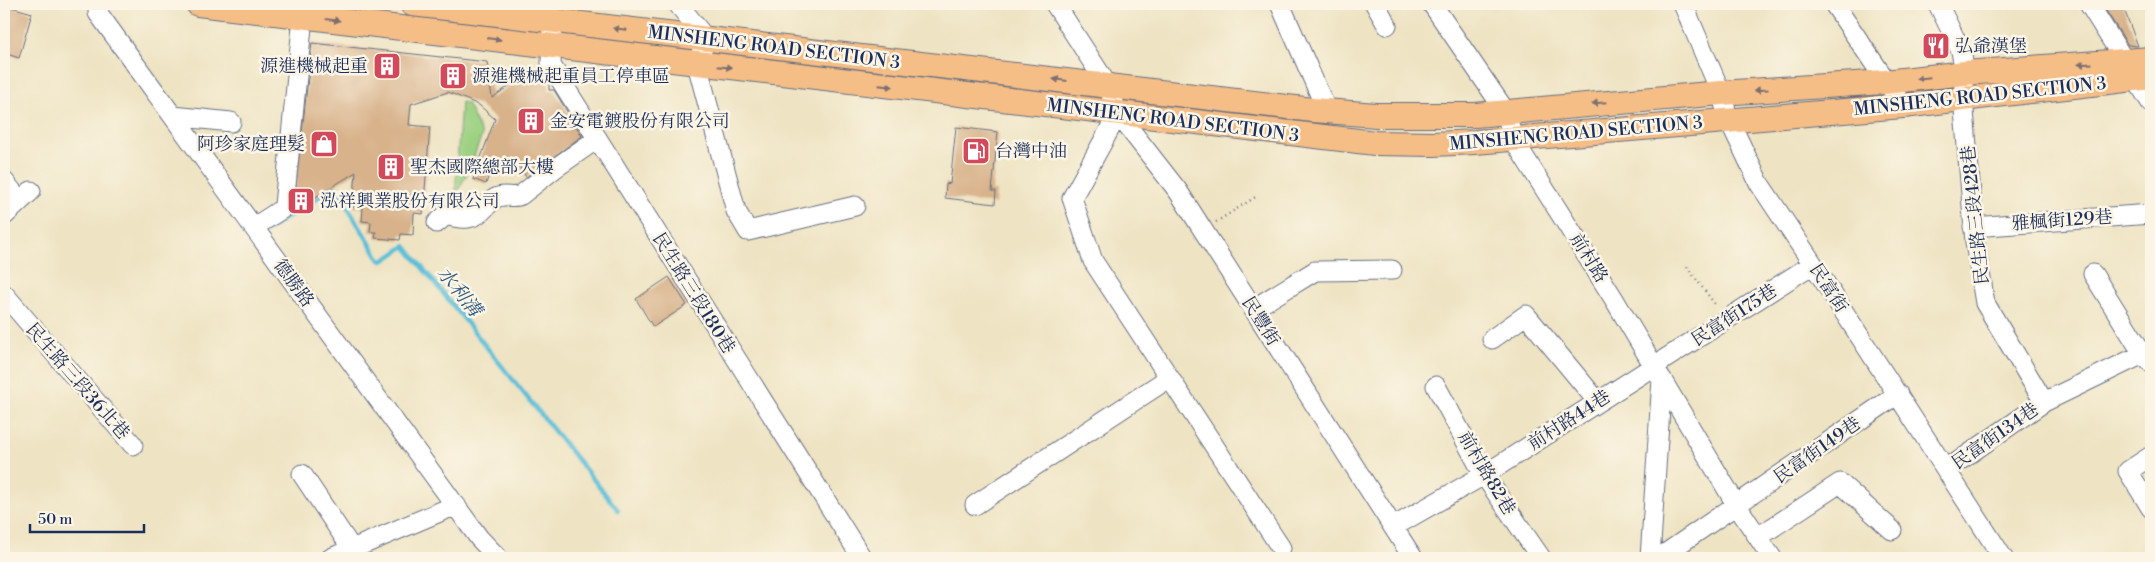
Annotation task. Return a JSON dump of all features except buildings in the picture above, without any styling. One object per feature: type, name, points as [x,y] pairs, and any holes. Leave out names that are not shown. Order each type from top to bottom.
[{"type":"main road","name":"MINSHENG ROAD SECTION 3","points":[[198,4],[239,6],[303,17],[1375,144],[1433,144],[1513,139],[1903,106],[2138,72],[2151,60]]},
{"type":"main road","name":"MINSHENG ROAD SECTION 3","points":[[412,4],[1327,111],[1434,116],[1885,82],[1965,73],[2138,72]]},
{"type":"street","name":"德勝路","points":[[99,4],[98,13],[479,538],[498,558]]},
{"type":"street","points":[[678,4],[706,39],[697,64],[736,211],[748,231],[855,206]]},
{"type":"street","name":"民豐街","points":[[1055,4],[1108,86],[1118,114],[1178,191],[1413,558]]},
{"type":"street","points":[[1280,4],[1327,111]]},
{"type":"street","points":[[1375,4],[1387,24]]},
{"type":"street","name":"前村路","points":[[1432,4],[1506,112],[1513,139],[1658,373],[1737,506],[1772,558]]},
{"type":"street","name":"民富街","points":[[1683,4],[1721,93],[1729,120],[1759,183],[1814,264],[2003,558]]},
{"type":"street","points":[[1834,4],[1903,106]]},
{"type":"street","name":"民生路三段428巷","points":[[1938,4],[1961,51],[1965,73],[1963,98],[1973,227],[1985,303],[2044,402]]},
{"type":"street","points":[[2094,6],[2138,72],[2151,103]]},
{"type":"street","points":[[254,227],[284,205],[303,17]]},
{"type":"street","name":"民生路三段180巷","points":[[552,21],[550,65],[862,558]]},
{"type":"street","points":[[1118,114],[1072,198],[1093,261],[1281,548]]},
{"type":"street","points":[[173,116],[232,122]]},
{"type":"street","points":[[437,223],[446,215],[469,219],[478,214],[498,196],[516,198],[597,139]]},
{"type":"street","points":[[4,216],[17,191]]},
{"type":"street","name":"雅楓街129巷","points":[[1973,227],[2151,214]]},
{"type":"street","name":"民富街175巷","points":[[1658,373],[1727,320],[1814,264]]},
{"type":"street","points":[[1254,309],[1315,271],[1392,270]]},
{"type":"street","points":[[2093,274],[2147,358]]},
{"type":"street","name":"民生路三段36北巷","points":[[4,294],[133,445]]},
{"type":"street","points":[[1492,339],[1526,315],[1598,402]]},
{"type":"street","name":"民富街134巷","points":[[1946,470],[2044,402],[2147,358]]},
{"type":"street","points":[[1650,558],[1658,373]]},
{"type":"street","name":"前村路44巷","points":[[1393,527],[1484,475],[1598,402],[1658,373]]},
{"type":"street","points":[[975,505],[1169,378]]},
{"type":"street","name":"前村路82巷","points":[[1436,386],[1484,475],[1541,558]]},
{"type":"street","name":"民富街149巷","points":[[1659,558],[1898,394]]},
{"type":"street","points":[[2151,456],[2128,471],[2151,508]]},
{"type":"street","points":[[302,474],[352,549]]},
{"type":"street","points":[[1758,537],[1840,483],[1892,530]]},
{"type":"street","points":[[331,558],[456,505]]},
{"type":"path","points":[[1204,231],[1257,196]]},
{"type":"path","points":[[1687,267],[1727,320]]},
{"type":"green space","points":[[461,102],[467,103],[482,135],[467,174],[455,196]]},
{"type":"waterway","name":"水利溝","points":[[264,232],[335,187],[380,260],[383,261],[405,246],[618,510]]},
{"type":"place","name":"弘爺漢堡","points":[[1936,46]]},
{"type":"place","name":"源進機械起重","points":[[387,66]]},
{"type":"place","name":"源進機械起重員工停車區","points":[[453,76]]},
{"type":"place","name":"金安電鍍股份有限公司","points":[[531,121]]},
{"type":"place","name":"阿珍家庭理髮","points":[[324,144]]},
{"type":"place","name":"台灣中油","points":[[976,151]]},
{"type":"place","name":"聖杰國際總部大樓","points":[[391,167]]},
{"type":"place","name":"泓祥興業股份有限公司","points":[[301,201]]}]
